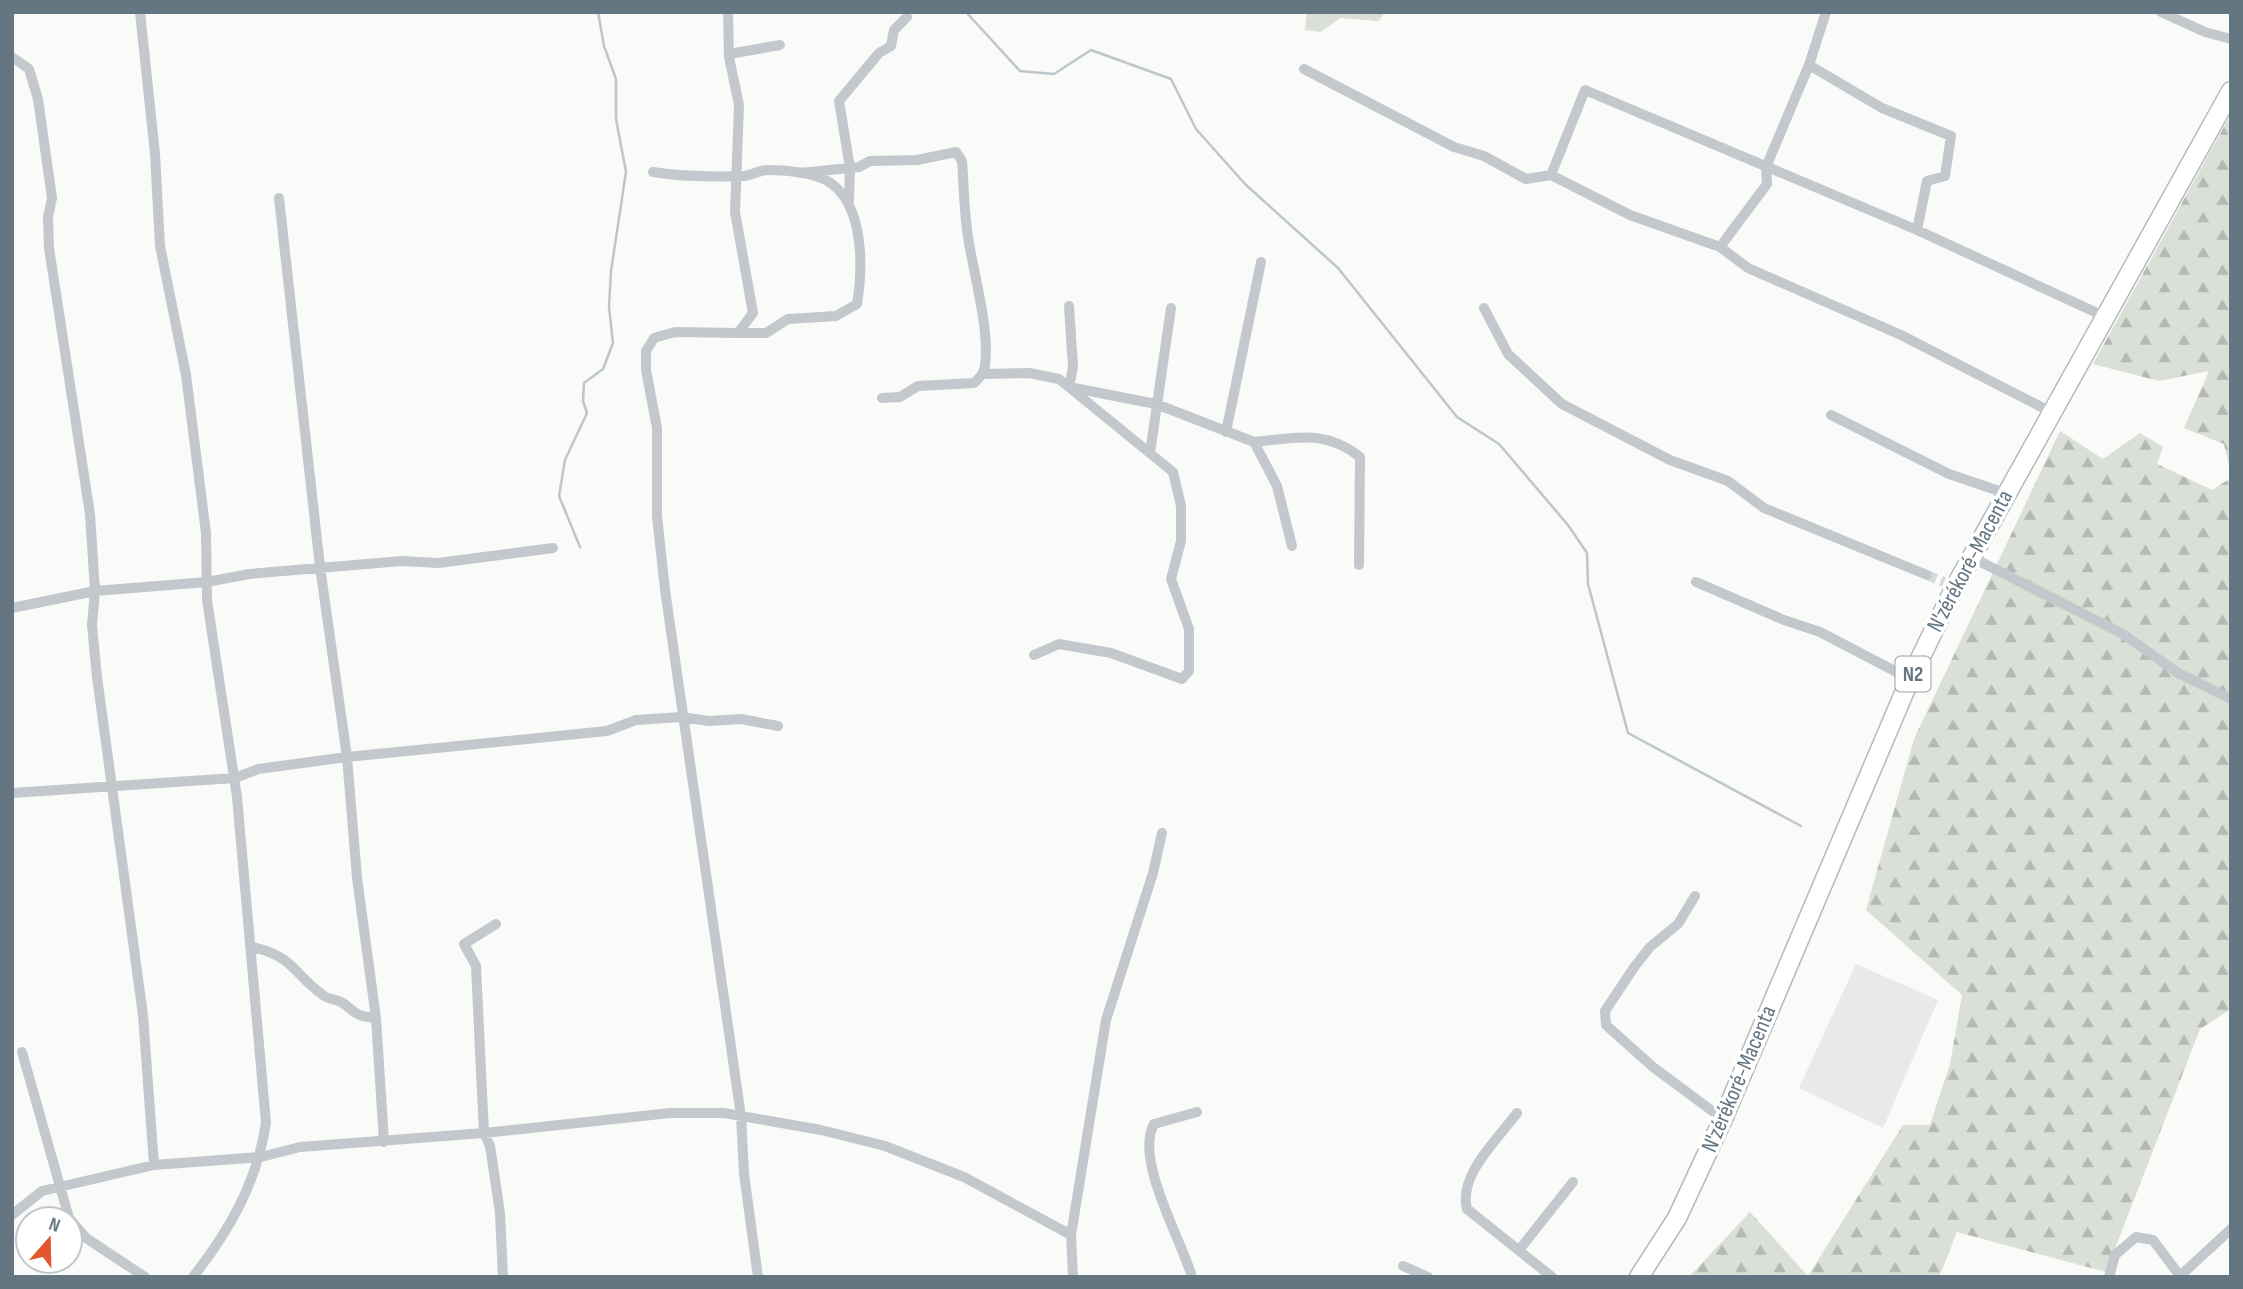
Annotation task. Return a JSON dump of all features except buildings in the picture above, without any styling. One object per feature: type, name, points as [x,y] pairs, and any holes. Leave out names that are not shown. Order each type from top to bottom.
[{"type":"highway","name":"N'zérékoré-Macenta","points":[[1639,1277],[1677,1218],[1723,1119],[1950,584],[1971,557],[2231,91]]},
{"type":"street","points":[[140,12],[155,154],[160,246],[186,375],[206,533],[209,611],[234,778],[243,887],[253,947],[266,1123],[261,1157],[239,1209],[193,1277]]},
{"type":"street","points":[[728,12],[729,54],[739,105],[735,212],[753,313],[738,333]]},
{"type":"street","points":[[1720,247],[1767,184],[1766,167],[1809,65],[1826,12]]},
{"type":"street","points":[[2161,12],[2205,32],[2231,39]]},
{"type":"street","points":[[758,1277],[744,1174],[741,1116],[701,832],[681,718],[657,516],[657,428],[646,370],[646,351],[654,338],[675,332],[766,333],[788,319],[836,316],[857,304],[861,248],[849,201],[850,168],[839,101],[879,53],[891,46],[894,30],[906,17]]},
{"type":"street","points":[[729,54],[780,46]]},
{"type":"street","points":[[12,57],[29,69],[38,99],[52,198],[48,217],[50,248],[90,514],[96,591],[92,625],[110,786],[125,872],[143,1015],[155,1165]]},
{"type":"street","points":[[1809,65],[1882,108],[1951,136],[1945,176],[1927,181],[1917,230]]},
{"type":"street","points":[[1304,69],[1443,141],[1484,156],[1526,179],[1551,175],[1630,215],[1720,247],[1748,268],[1901,335],[2053,413]]},
{"type":"street","points":[[1551,175],[1585,90],[1917,230],[2106,317]]},
{"type":"street","points":[[800,173],[850,168],[870,161],[917,160],[956,152],[962,161],[968,238],[976,267],[975,287],[985,358],[984,374]]},
{"type":"street","points":[[653,172],[682,177],[749,176],[766,169],[800,173],[831,182],[849,201]]},
{"type":"street","points":[[279,198],[320,567],[347,757],[357,878],[376,1018],[384,1142]]},
{"type":"street","points":[[1226,432],[1261,262]]},
{"type":"street","points":[[1069,306],[1073,367],[1069,387]]},
{"type":"street","points":[[1150,453],[1171,308]]},
{"type":"street","points":[[1484,308],[1508,354],[1562,404],[1670,460],[1728,481],[1764,508],[1927,575]]},
{"type":"street","points":[[882,398],[900,397],[918,386],[974,383],[984,374],[1029,373],[1059,379],[1174,472],[1181,506],[1181,541],[1171,579],[1189,629],[1189,671],[1182,680],[1111,653],[1059,644],[1034,655]]},
{"type":"street","points":[[1069,387],[1156,404],[1254,442],[1318,436],[1343,443],[1360,457],[1359,565]]},
{"type":"street","points":[[1831,415],[1950,474],[2005,493]]},
{"type":"street","points":[[1254,442],[1277,486],[1292,546]]},
{"type":"street","points":[[12,608],[96,591],[207,582],[249,574],[402,561],[438,563],[553,548]]},
{"type":"street","points":[[1971,557],[2123,634],[2178,673],[2231,699]]},
{"type":"street","points":[[1696,582],[1819,632],[1910,679]]},
{"type":"street","points":[[12,793],[234,778],[258,769],[347,757],[607,731],[636,720],[741,719],[778,726]]},
{"type":"street","points":[[1073,1277],[1072,1235],[1107,1020],[1153,873],[1162,833]]},
{"type":"street","points":[[1695,896],[1678,925],[1650,947],[1634,966],[1605,1011],[1606,1025],[1653,1067],[1723,1119]]},
{"type":"street","points":[[496,924],[464,944],[476,966],[476,1010],[484,1133],[490,1146],[499,1202],[504,1243],[503,1277]]},
{"type":"street","points":[[253,947],[275,952],[300,971],[324,996],[341,1002],[356,1016],[376,1018]]},
{"type":"street","points":[[22,1052],[47,1131],[69,1218],[86,1238],[145,1277]]},
{"type":"street","points":[[1192,1277],[1165,1213],[1150,1138],[1154,1124],[1197,1112]]},
{"type":"street","points":[[1517,1112],[1467,1181],[1464,1196],[1467,1209],[1552,1277]]},
{"type":"street","points":[[12,1215],[42,1191],[155,1165],[261,1157],[300,1147],[484,1133],[670,1113],[724,1113],[821,1130],[895,1150],[992,1191],[1072,1235]]},
{"type":"street","points":[[1519,1250],[1573,1182]]},
{"type":"street","points":[[2109,1277],[2115,1255],[2136,1237],[2153,1240],[2180,1276],[2231,1229]]},
{"type":"street","points":[[1404,1266],[1428,1277]]},
{"type":"shaded area","points":[[1856,964],[1938,1000],[1883,1128],[1799,1088]]},
{"type":"green space","points":[[1307,12],[1385,12],[1379,21],[1340,18],[1321,32],[1305,30]]},
{"type":"green space","points":[[2231,114],[2231,473],[2224,444],[2184,428],[2209,371],[2159,381],[2093,364]]},
{"type":"green space","points":[[2060,431],[2103,459],[2140,433],[2163,447],[2157,464],[2212,490],[2231,478],[2231,999],[2228,1011],[2200,1029],[2106,1272],[1957,1232],[1939,1277],[1689,1277],[1750,1212],[1808,1276],[1903,1125],[1930,1125],[1950,1064],[1962,995],[1866,910],[1914,739]]},
{"type":"waterway","points":[[580,547],[559,496],[565,460],[587,413],[583,401],[584,383],[603,369],[613,343],[609,307],[611,271],[626,172],[616,119],[616,79],[604,46],[598,12]]},
{"type":"waterway","points":[[966,12],[1020,71],[1054,74],[1091,50],[1171,79],[1196,129],[1245,184],[1338,268],[1457,417],[1499,444],[1568,525],[1587,553],[1588,584],[1628,733],[1801,826]]},
{"type":"tunnel","points":[[1927,575],[1944,582]]}]
